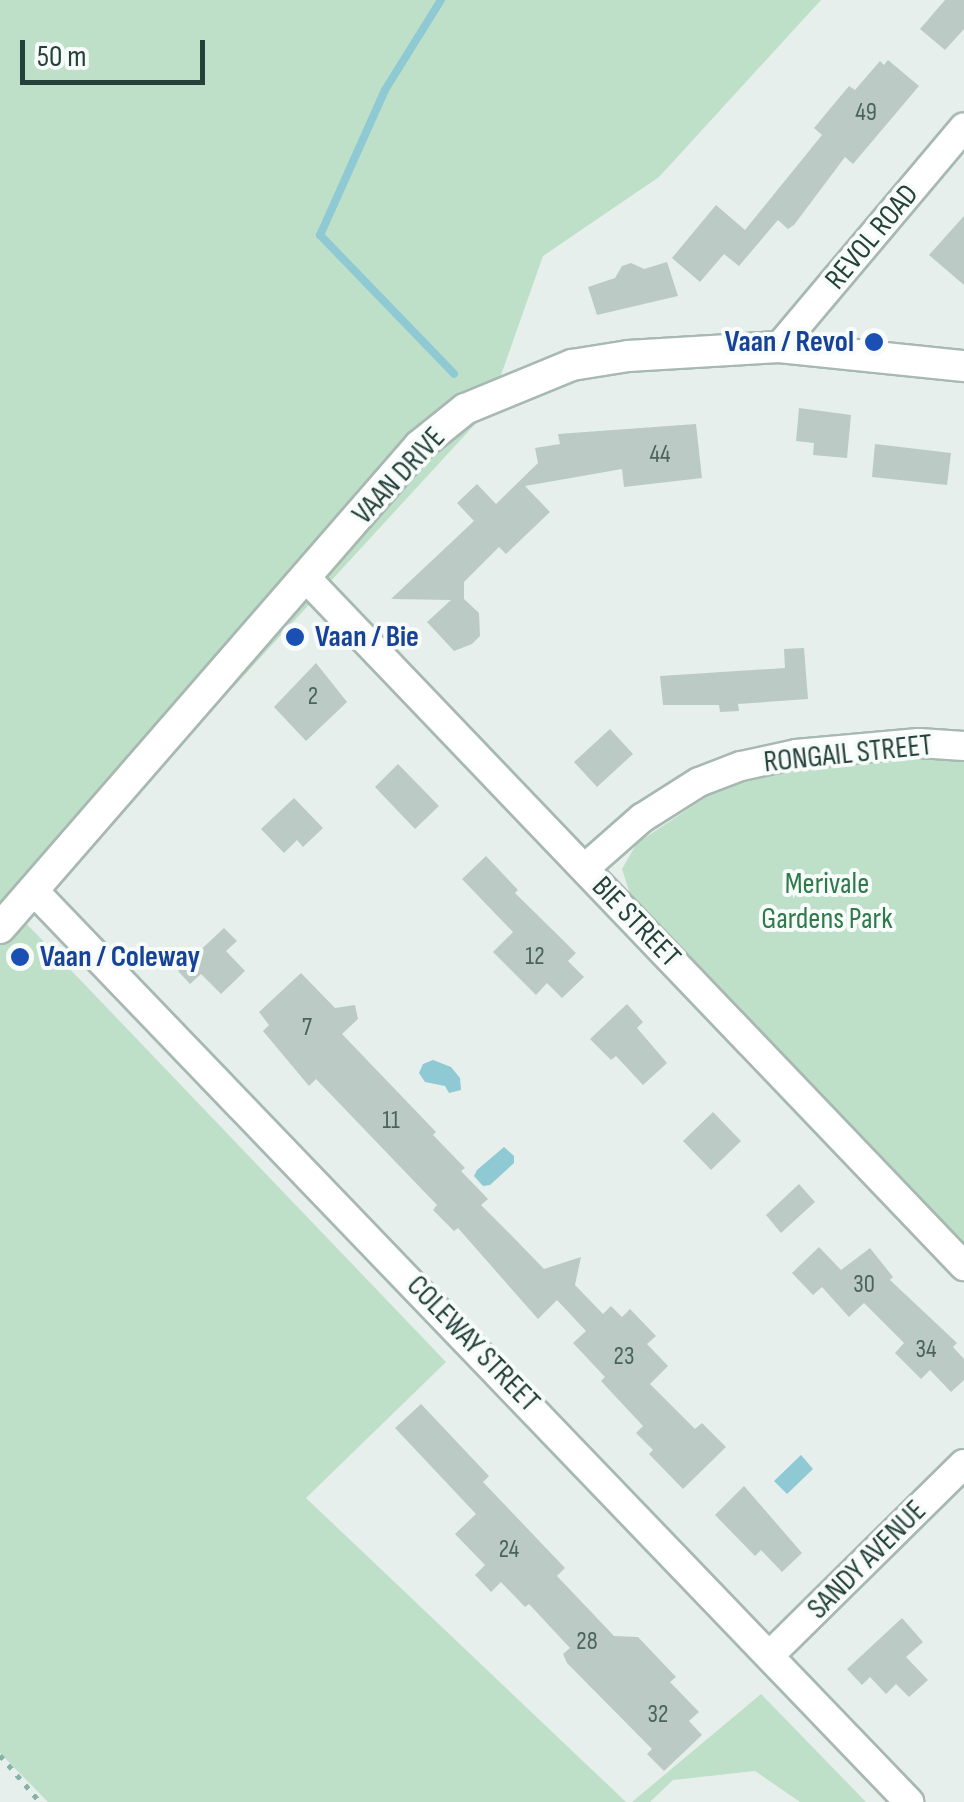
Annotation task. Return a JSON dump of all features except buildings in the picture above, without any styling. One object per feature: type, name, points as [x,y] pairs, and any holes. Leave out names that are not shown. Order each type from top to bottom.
[{"type":"street","name":"REVOL ROAD","points":[[780,347],[964,127]]},
{"type":"street","name":"VAAN DRIVE","points":[[0,928],[419,446],[465,409],[572,365],[628,356],[780,347],[964,366]]},
{"type":"street","name":"BIE STREET","points":[[307,579],[964,1266]]},
{"type":"street","name":"RONGAIL STREET","points":[[585,868],[642,818],[699,782],[741,766],[796,754],[919,743],[964,746]]},
{"type":"street","name":"COLEWAY STREET","points":[[32,890],[909,1802]]},
{"type":"street","name":"SANDY AVENUE","points":[[770,1655],[964,1464]]},
{"type":"path","points":[[0,1754],[40,1802]]},
{"type":"green space","points":[[0,0],[821,0],[659,177],[543,256],[489,409],[21,918],[446,1362],[306,1498],[626,1802],[48,1802],[0,1753]]},
{"type":"green space","name":"Merivale Gardens Park","points":[[918,755],[964,761],[964,1246],[630,894],[622,869],[637,843],[729,782],[818,763]]},
{"type":"green space","points":[[761,1694],[866,1802],[800,1802],[755,1771],[673,1780],[650,1802],[632,1802]]},
{"type":"water","points":[[433,1060],[451,1067],[460,1078],[461,1090],[449,1093],[445,1086],[425,1082],[419,1073],[423,1064]]},
{"type":"water","points":[[504,1147],[514,1156],[514,1163],[490,1185],[483,1186],[474,1176],[477,1170]]},
{"type":"water","points":[[801,1455],[813,1469],[787,1494],[774,1481]]},
{"type":"waterway","points":[[441,0],[385,90],[320,235],[454,374]]},
{"type":"place","name":"Vaan / Revol","points":[[874,342]]},
{"type":"place","name":"Vaan / Bie","points":[[295,637]]},
{"type":"place","name":"Vaan / Coleway","points":[[20,957]]}]
